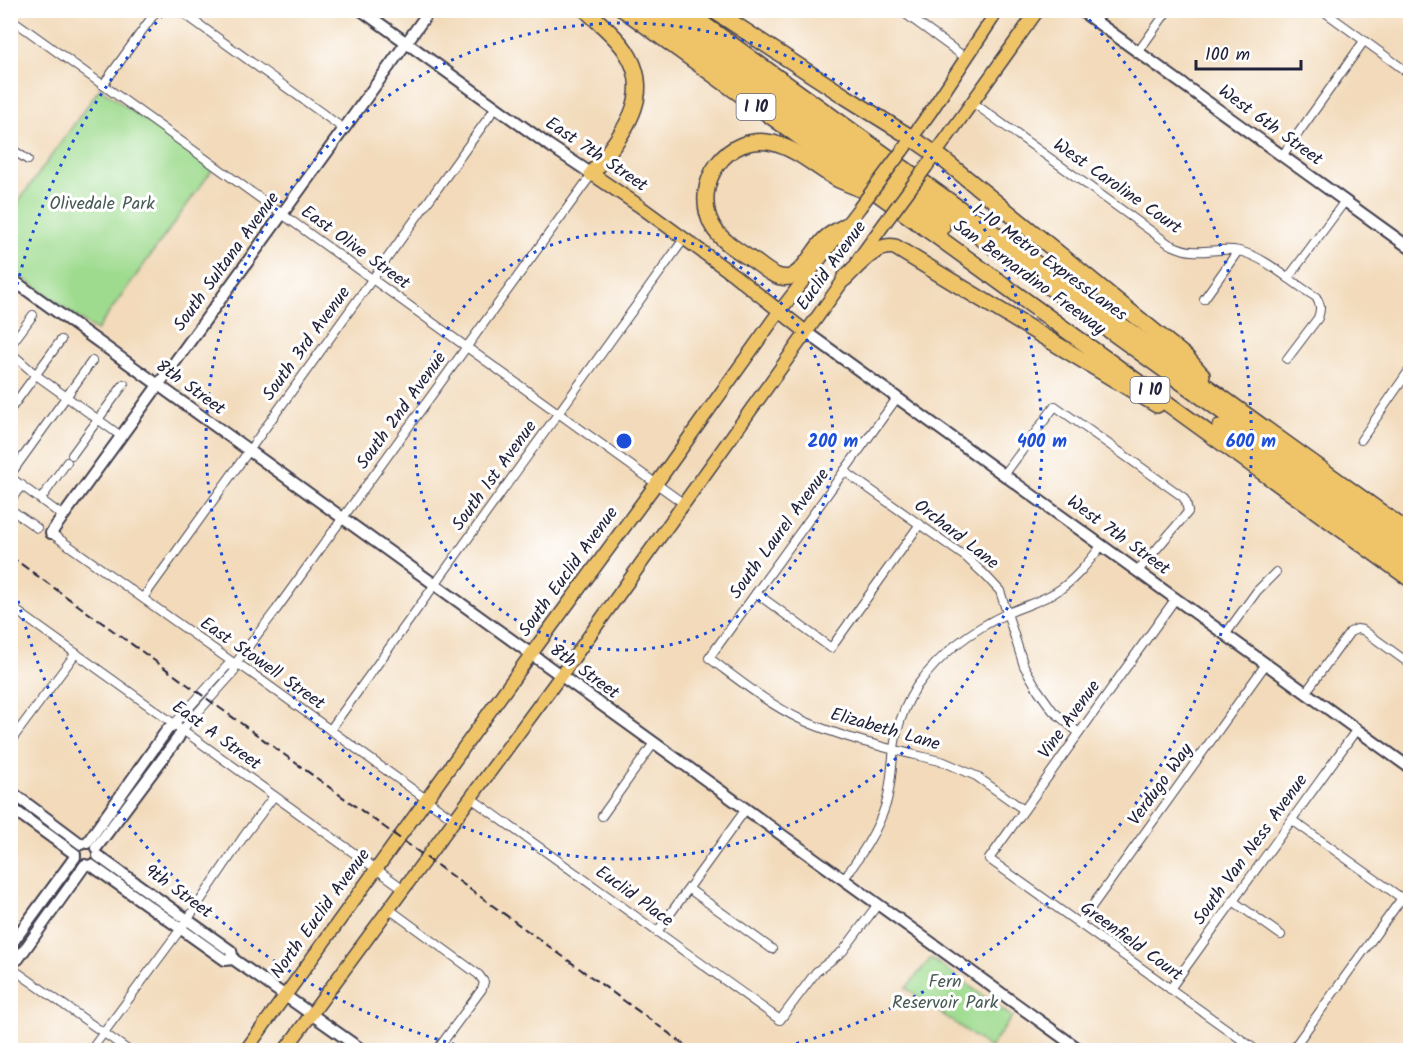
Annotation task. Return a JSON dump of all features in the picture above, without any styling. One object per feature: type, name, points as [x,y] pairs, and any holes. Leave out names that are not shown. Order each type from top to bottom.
[{"type":"highway","points":[[585,10],[625,50],[635,70],[638,89],[636,105],[629,121],[592,174]]},
{"type":"highway","name":"San Bernardino Freeway","points":[[624,10],[1410,579]]},
{"type":"highway","name":"I-10 Metro ExpressLanes","points":[[644,10],[1410,564]]},
{"type":"highway","name":"I-10 Metro ExpressLanes","points":[[665,10],[1410,547]]},
{"type":"highway","name":"San Bernardino Freeway","points":[[684,10],[1410,533]]},
{"type":"highway","points":[[713,10],[935,154],[1001,205],[1186,357],[1222,397]]},
{"type":"highway","points":[[847,225],[826,237],[794,275],[787,277],[776,275],[726,241],[716,230],[708,216],[705,201],[708,183],[713,170],[726,154],[746,143],[762,141],[781,145],[836,178],[890,202]]},
{"type":"highway","points":[[844,279],[876,251],[888,246],[895,247],[1131,390],[1224,443]]},
{"type":"main road","points":[[912,138],[998,10]]},
{"type":"main road","points":[[935,154],[1038,10]]},
{"type":"main road","name":"Euclid Avenue","points":[[740,367],[912,138]]},
{"type":"main road","name":"Euclid Avenue","points":[[683,503],[935,154]]},
{"type":"main road","name":"East 7th Street","points":[[592,174],[684,239],[806,332]]},
{"type":"main road","name":"South Euclid Avenue","points":[[426,799],[740,367]]},
{"type":"main road","points":[[285,1050],[561,675],[683,503]]},
{"type":"main road","name":"North Euclid Avenue","points":[[246,1050],[426,799]]},
{"type":"street","points":[[104,85],[157,10]]},
{"type":"street","points":[[179,10],[344,129]]},
{"type":"street","name":"East 7th Street","points":[[362,10],[592,174]]},
{"type":"street","name":"South Sultana Avenue","points":[[51,533],[430,10]]},
{"type":"street","points":[[900,10],[966,58]]},
{"type":"street","name":"West 6th Street","points":[[1080,10],[1410,248]]},
{"type":"street","points":[[1138,52],[1168,10]]},
{"type":"street","points":[[1324,11],[1410,74]]},
{"type":"street","name":"East Olive Street","points":[[10,18],[683,503]]},
{"type":"street","points":[[1282,156],[1364,41]]},
{"type":"street","name":"West Caroline Court","points":[[972,102],[1169,244],[1192,251],[1238,250],[1254,256],[1316,297],[1321,310],[1318,318],[1287,359]]},
{"type":"street","name":"South 3rd Avenue","points":[[143,598],[496,107]]},
{"type":"street","points":[[10,148],[28,160]]},
{"type":"street","name":"South 2nd Avenue","points":[[178,727],[234,672],[235,664],[344,518],[592,174]]},
{"type":"street","points":[[1288,278],[1345,201]]},
{"type":"street","name":"South 1st Avenue","points":[[330,730],[684,239]]},
{"type":"street","points":[[1204,299],[1238,250]]},
{"type":"street","points":[[10,297],[15,281]]},
{"type":"street","name":"8th Street","points":[[15,281],[1080,1050]]},
{"type":"street","points":[[10,346],[33,315]]},
{"type":"street","name":"West 7th Street","points":[[806,332],[1410,768]]},
{"type":"street","points":[[10,410],[61,340]]},
{"type":"street","points":[[10,352],[36,375],[121,436]]},
{"type":"street","points":[[63,516],[10,476],[92,361]]},
{"type":"street","points":[[1361,440],[1410,369]]},
{"type":"street","points":[[40,499],[124,384]]},
{"type":"street","name":"South Laurel Avenue","points":[[709,658],[897,398]]},
{"type":"street","points":[[1004,475],[1055,406],[1183,497],[1188,512],[1138,571]]},
{"type":"street","name":"Orchard Lane","points":[[844,471],[967,558],[1000,591],[1024,666],[1053,711],[1079,733]]},
{"type":"street","points":[[10,501],[22,485]]},
{"type":"street","points":[[10,509],[37,528]]},
{"type":"street","points":[[756,593],[831,648],[920,524]]},
{"type":"street","name":"East Stowell Street","points":[[51,533],[235,664],[243,667],[455,820]]},
{"type":"street","points":[[844,879],[867,846],[886,805],[897,733],[902,715],[917,687],[932,668],[964,638],[982,626],[1061,589],[1077,575],[1102,545]]},
{"type":"street","points":[[1225,635],[1257,591],[1276,572]]},
{"type":"street","name":"Vine Avenue","points":[[989,859],[1176,598]]},
{"type":"street","name":"East A Street","points":[[10,606],[404,890]]},
{"type":"street","points":[[1306,692],[1350,632],[1357,629],[1364,630],[1410,664]]},
{"type":"street","points":[[10,742],[76,653]]},
{"type":"street","name":"Elizabeth Lane","points":[[709,658],[769,701],[800,719],[839,735],[960,768],[976,776],[1024,810]]},
{"type":"street","name":"Verdugo Way","points":[[1080,923],[1266,664]]},
{"type":"street","points":[[10,962],[18,959],[90,853],[178,738],[178,727]]},
{"type":"street","name":"South Van Ness Avenue","points":[[1170,989],[1357,729]]},
{"type":"street","points":[[602,816],[654,743]]},
{"type":"street","name":"9th Street","points":[[10,791],[184,924],[225,960],[233,959],[362,1050]]},
{"type":"street","points":[[91,1050],[184,924],[274,796]]},
{"type":"street","name":"Euclid Place","points":[[471,798],[780,1020],[816,972],[843,951],[878,904]]},
{"type":"street","points":[[10,807],[75,856]]},
{"type":"street","points":[[657,932],[746,809]]},
{"type":"street","points":[[1292,820],[1410,904]]},
{"type":"street","points":[[10,946],[75,856],[77,847],[90,853]]},
{"type":"street","name":"Greenfield Court","points":[[989,859],[1256,1050]]},
{"type":"street","points":[[689,889],[772,949]]},
{"type":"street","points":[[1292,1050],[1402,898]]},
{"type":"street","points":[[1233,901],[1281,935]]},
{"type":"street","points":[[389,909],[479,975],[484,982],[482,989],[437,1050]]},
{"type":"street","points":[[10,967],[128,1050]]},
{"type":"green space","name":"Olivedale Park","points":[[100,88],[213,169],[96,331],[11,269],[11,212]]},
{"type":"green space","name":"Fern Reservoir Park","points":[[931,958],[1012,1017],[990,1048],[906,988]]},
{"type":"railway","points":[[10,556],[692,1050]]}]
